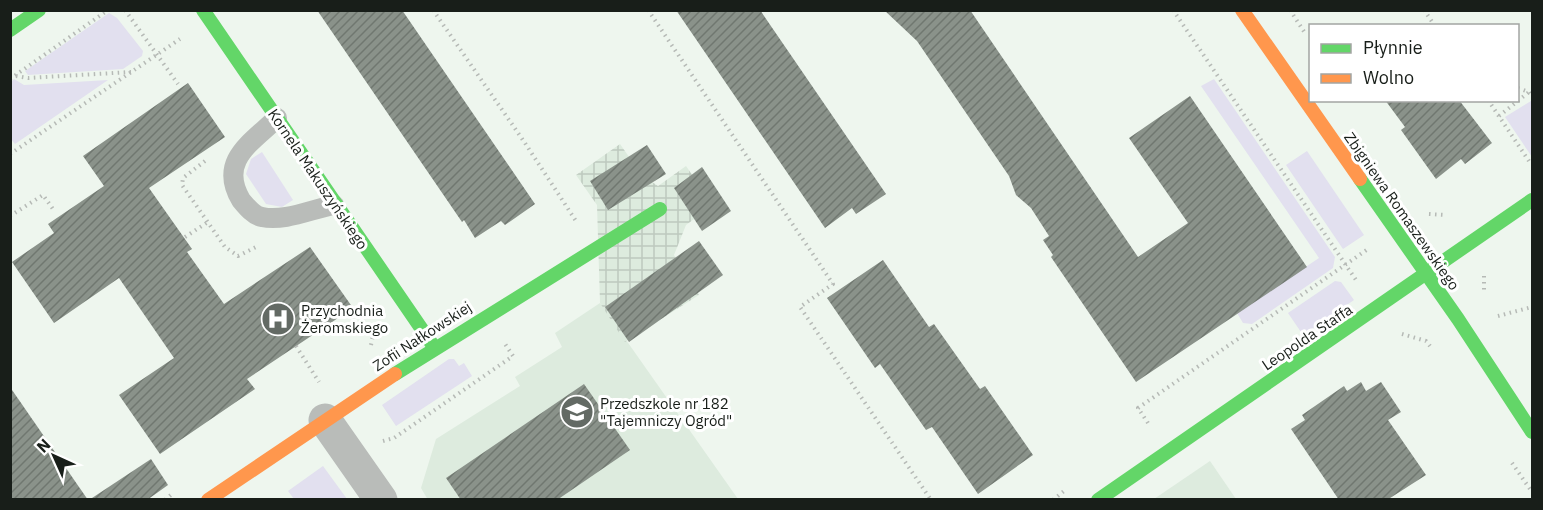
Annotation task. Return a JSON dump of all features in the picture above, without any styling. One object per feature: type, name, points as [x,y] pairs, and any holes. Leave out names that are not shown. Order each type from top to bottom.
[{"type":"street","points":[[10,30],[39,10]]},
{"type":"street","name":"Kornela Makuszyńskiego","points":[[203,10],[334,205],[434,347]]},
{"type":"street","name":"Zbigniewa Romaszewskiego","points":[[1242,10],[1427,275],[1533,432]]},
{"type":"street","name":"Leopolda Staffa","points":[[1098,500],[1533,200]]},
{"type":"street","name":"Zofii Nałkowskiej","points":[[207,500],[325,405],[434,347],[660,209]]},
{"type":"street","points":[[325,405],[381,500]]},
{"type":"lane","points":[[277,118],[240,153],[231,171],[235,188],[246,206],[260,217],[280,218],[334,205]]},
{"type":"path","points":[[10,79],[108,10]]},
{"type":"path","points":[[125,10],[178,84]]},
{"type":"path","points":[[433,10],[525,142],[580,229]]},
{"type":"path","points":[[648,10],[833,284],[800,307],[931,500]]},
{"type":"path","points":[[1173,10],[1389,330],[1426,341],[1433,351]]},
{"type":"path","points":[[1290,10],[1309,38]]},
{"type":"path","points":[[1424,10],[1434,24]]},
{"type":"path","points":[[10,145],[13,153],[158,56],[187,33]]},
{"type":"path","points":[[15,76],[28,78],[134,71]]},
{"type":"path","points":[[1519,87],[1529,92],[1533,97]]},
{"type":"path","points":[[1519,100],[1529,92]]},
{"type":"path","points":[[1489,102],[1533,163]]},
{"type":"path","points":[[1499,116],[1516,102]]},
{"type":"path","points":[[10,216],[43,195],[53,209]]},
{"type":"path","points":[[185,237],[208,222]]},
{"type":"path","points":[[1152,430],[1138,408],[1347,265]]},
{"type":"path","points":[[1496,317],[1533,307]]},
{"type":"path","points":[[366,351],[373,342],[376,321]]},
{"type":"path","points":[[296,346],[325,405]]},
{"type":"path","points":[[1506,454],[1533,492]]},
{"type":"path","points":[[1053,500],[1071,487]]},
{"type":"path","points":[[165,500],[174,493]]},
{"type":"shaded area","points":[[109,13],[117,18],[143,51],[142,56],[123,69],[28,75],[25,71]]},
{"type":"shaded area","points":[[14,79],[24,85],[108,80],[15,144],[10,138],[11,82]]},
{"type":"shaded area","points":[[1214,79],[1335,257],[1333,268],[1252,324],[1243,323],[1237,313],[1319,258],[1201,86]]},
{"type":"shaded area","points":[[1531,101],[1532,104],[1532,157],[1505,117]]},
{"type":"shaded area","points":[[620,144],[641,174],[658,186],[686,166],[713,205],[686,225],[674,255],[699,295],[625,342],[600,303],[597,205],[576,175]]},
{"type":"shaded area","points":[[1307,151],[1364,235],[1343,249],[1286,165]]},
{"type":"shaded area","points":[[262,152],[293,200],[282,207],[266,204],[246,174],[251,159]]},
{"type":"shaded area","points":[[1335,281],[1341,282],[1354,300],[1303,335],[1288,313]]},
{"type":"shaded area","name":"Przedszkole nr 182 \"Tajemniczy Ogród\"","points":[[600,303],[738,499],[428,500],[421,488],[436,439],[520,386],[515,377],[562,347],[555,333]]},
{"type":"shaded area","points":[[449,359],[454,359],[459,366],[464,363],[472,376],[396,426],[382,405]]},
{"type":"shaded area","points":[[1210,461],[1236,499],[1154,499]]},
{"type":"shaded area","points":[[323,466],[347,499],[294,499],[288,491]]},
{"type":"building","points":[[317,10],[402,10],[535,204],[505,225],[501,221],[475,238]]},
{"type":"building","points":[[676,10],[760,10],[886,194],[856,214],[852,208],[825,228]]},
{"type":"building","points":[[884,10],[970,10],[1138,257],[1188,223],[1129,138],[1190,96],[1307,267],[1136,382],[1051,257],[1053,255],[1043,240],[1049,236],[1031,208],[1016,195],[1009,176],[917,41]]},
{"type":"building","points":[[188,83],[225,137],[149,188],[192,249],[187,252],[224,304],[310,247],[353,308],[247,379],[255,389],[160,454],[119,395],[174,358],[119,278],[54,323],[12,262],[54,233],[48,224],[104,186],[83,156]]},
{"type":"building","points":[[1386,102],[1461,102],[1492,143],[1465,164],[1461,159],[1436,179],[1401,130],[1405,127]]},
{"type":"building","points":[[647,145],[666,174],[608,210],[590,181]]},
{"type":"building","points":[[702,167],[731,211],[702,231],[674,188]]},
{"type":"building","points":[[699,241],[723,275],[629,342],[605,307]]},
{"type":"building","points":[[883,260],[929,327],[934,324],[980,389],[985,386],[1033,455],[978,494],[932,427],[926,430],[880,364],[875,368],[827,298]]},
{"type":"building","points":[[1361,382],[1366,391],[1381,382],[1401,412],[1388,420],[1426,475],[1387,500],[1339,500],[1291,429],[1305,420],[1302,415],[1344,386],[1347,391]]},
{"type":"building","points":[[584,384],[630,450],[557,500],[461,500],[446,478]]},
{"type":"building","points":[[10,387],[88,500],[10,500]]},
{"type":"building","points":[[151,459],[168,485],[147,500],[89,500]]},
{"type":"traffic: fast","points":[[10,30],[39,10]]},
{"type":"traffic: fast","points":[[203,10],[434,347]]},
{"type":"traffic: fast","points":[[1360,179],[1458,319],[1532,432]]},
{"type":"traffic: fast","points":[[1098,500],[1532,200]]},
{"type":"traffic: fast","points":[[395,374],[660,209]]},
{"type":"traffic: slow","points":[[1242,10],[1360,179]]},
{"type":"traffic: slow","points":[[208,500],[395,374]]},
{"type":"place","name":"Przychodnia Żeromskiego","points":[[278,319]]},
{"type":"place","name":"Przedszkole nr 182 \"Tajemniczy Ogród\"","points":[[577,412]]}]
